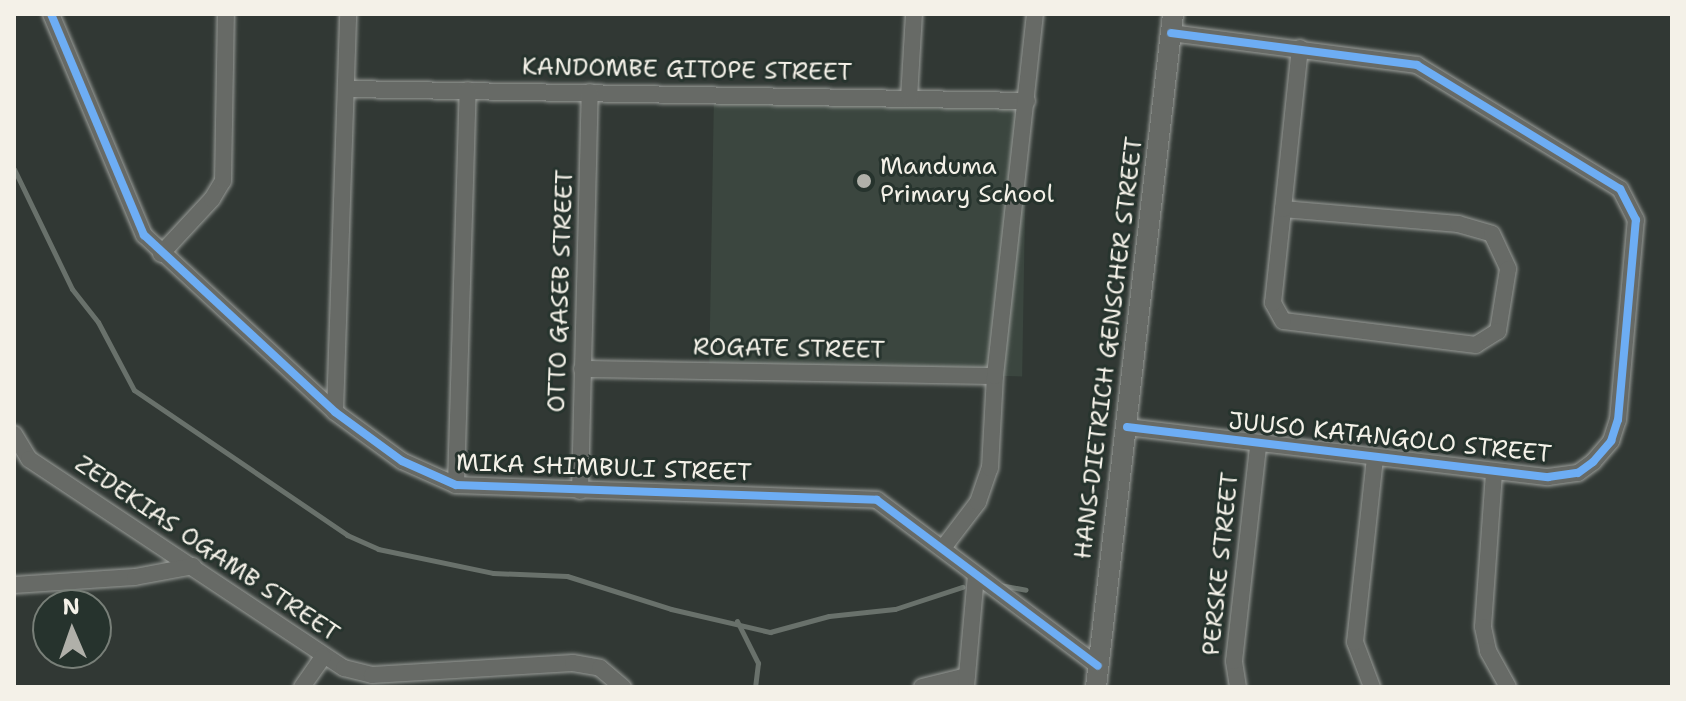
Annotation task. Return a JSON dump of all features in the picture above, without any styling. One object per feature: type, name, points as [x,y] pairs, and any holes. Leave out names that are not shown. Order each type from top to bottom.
[{"type":"street","name":"MIKA SHIMBULI STREET","points":[[51,14],[132,216],[161,254],[335,412],[412,468],[456,485],[865,498],[888,505],[976,576],[1098,666]]},
{"type":"street","points":[[161,254],[212,199],[223,181],[226,14]]},
{"type":"street","points":[[335,412],[348,14]]},
{"type":"street","points":[[909,98],[914,14]]},
{"type":"street","points":[[943,548],[978,502],[988,479],[995,376],[1035,14]]},
{"type":"street","name":"JUUSO KATANGOLO STREET","points":[[1127,427],[1258,446],[1494,473],[1564,477],[1593,462],[1611,441],[1618,420],[1636,234],[1629,198],[1428,70],[1394,59],[1300,48],[1172,24]]},
{"type":"street","name":"HANS-DIETRICH GENSCHER STREET","points":[[1096,687],[1172,24]]},
{"type":"street","points":[[1283,209],[1458,224],[1492,234],[1508,269],[1498,331],[1476,345],[1283,321],[1273,303],[1300,48]]},
{"type":"street","name":"KANDOMBE GITOPE STREET","points":[[347,89],[1027,101]]},
{"type":"street","points":[[456,485],[468,90]]},
{"type":"street","name":"OTTO GASEB STREET","points":[[580,491],[590,92]]},
{"type":"street","name":"ROGATE STREET","points":[[582,369],[995,376]]},
{"type":"street","name":"ZEDEKIAS OGAMB STREET","points":[[14,434],[22,460],[193,566],[323,657],[372,675],[587,664],[623,687]]},
{"type":"street","name":"PERSKE STREET","points":[[1238,687],[1234,661],[1258,446]]},
{"type":"street","points":[[1372,687],[1355,642],[1375,459]]},
{"type":"street","points":[[1494,473],[1483,627],[1488,651],[1508,687]]},
{"type":"street","points":[[14,585],[135,577],[193,566]]},
{"type":"street","points":[[922,687],[967,682],[976,576]]},
{"type":"street","points":[[302,687],[323,657]]},
{"type":"street","points":[[500,668],[501,687]]},
{"type":"shaded area","name":"Manduma Primary School","points":[[714,94],[1027,99],[1022,376],[709,371]]},
{"type":"waterway","points":[[14,169],[72,289],[98,322],[134,390],[347,535],[378,549],[493,573],[567,576],[671,609],[770,632],[829,616],[895,609],[962,587]]},
{"type":"waterway","points":[[999,585],[1026,590]]},
{"type":"waterway","points":[[737,621],[758,663],[755,687]]},
{"type":"cycle path","points":[[51,14],[144,235],[335,412],[402,461],[456,485],[877,500],[1098,666]]},
{"type":"cycle path","points":[[1127,427],[1548,477],[1578,473],[1593,462],[1611,441],[1618,420],[1636,220],[1620,189],[1417,65],[1171,33]]},
{"type":"place","name":"Manduma Primary School","points":[[864,181]]}]
